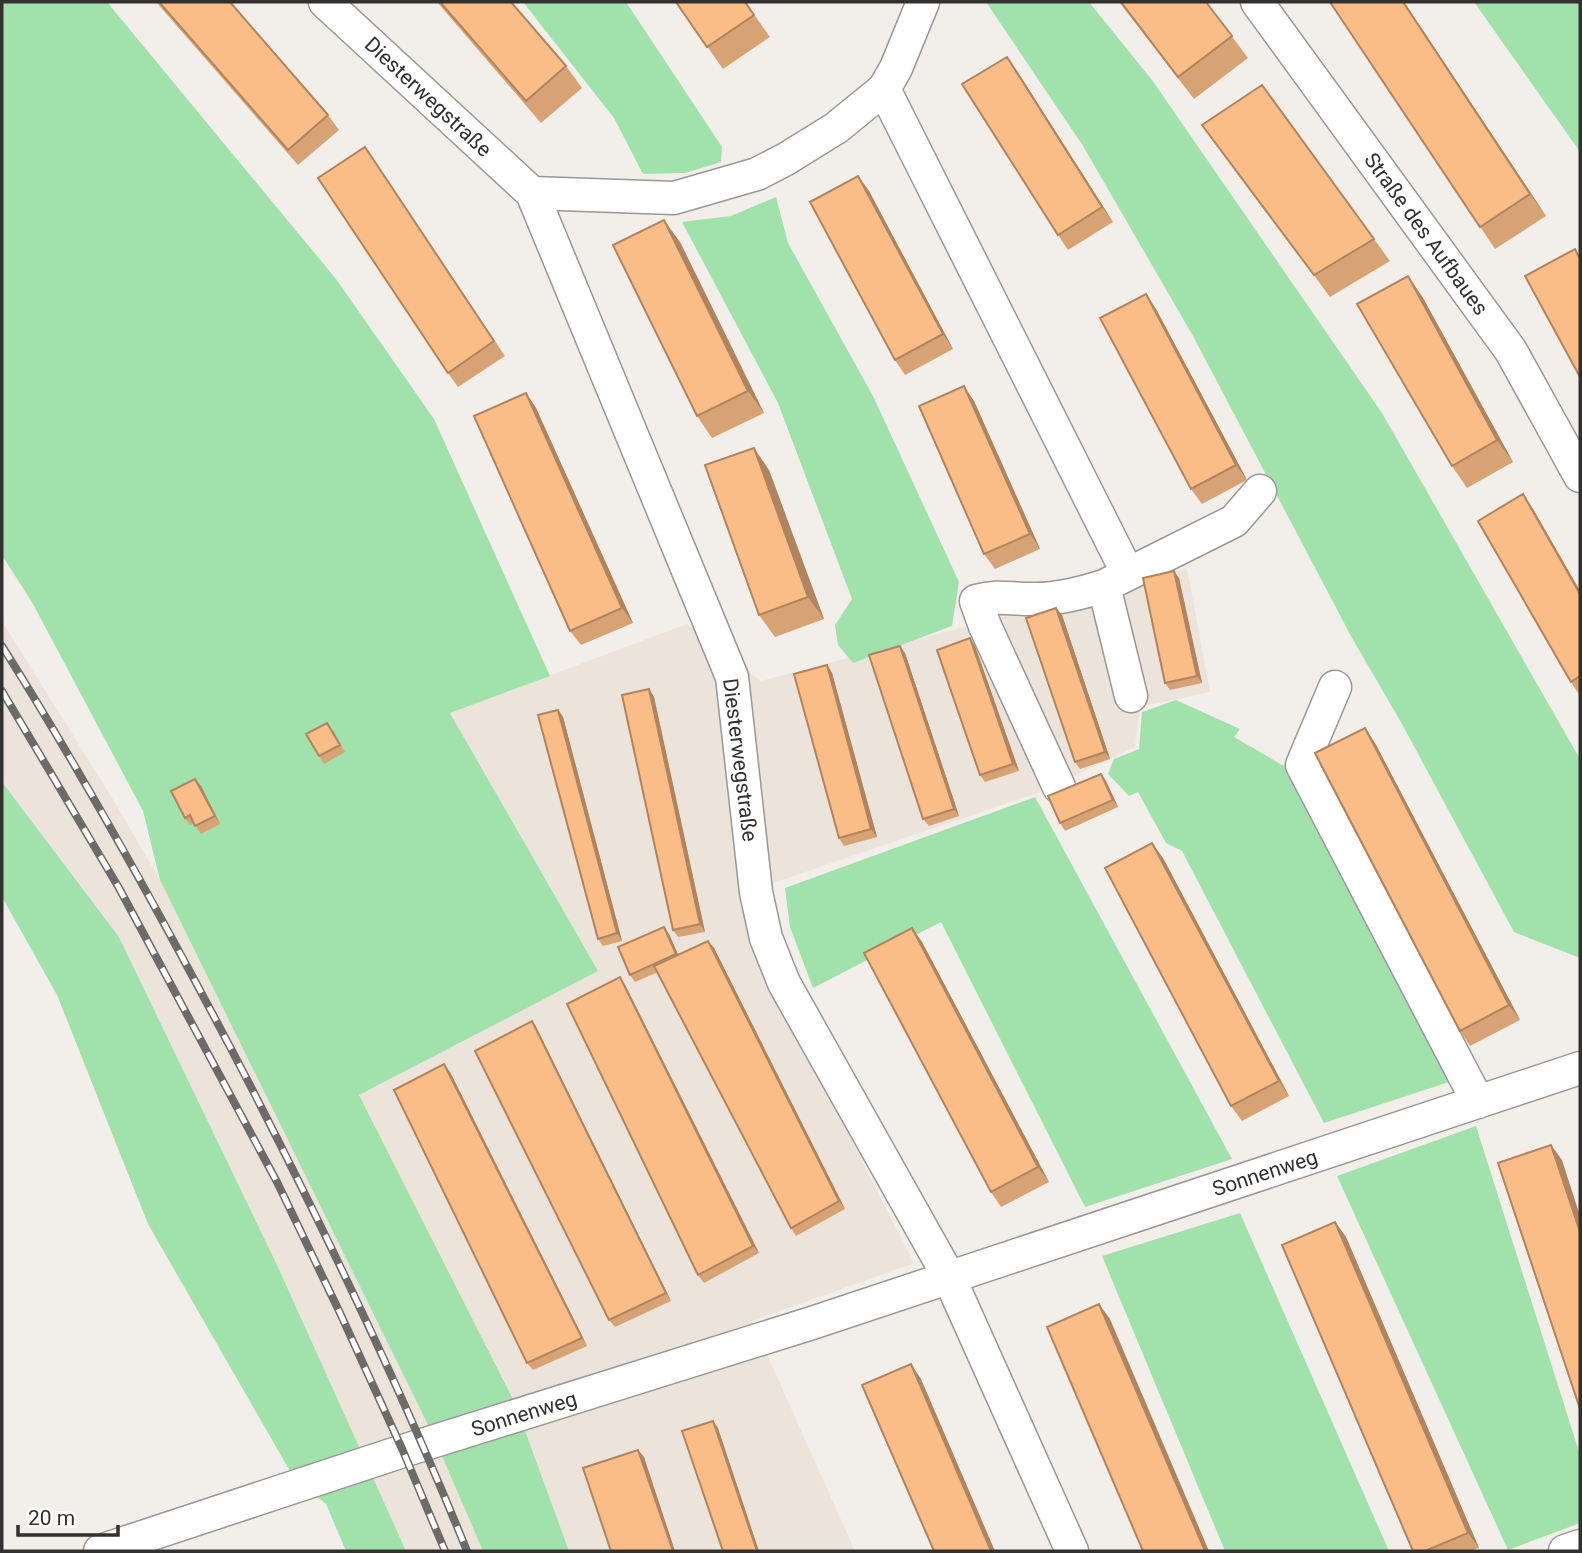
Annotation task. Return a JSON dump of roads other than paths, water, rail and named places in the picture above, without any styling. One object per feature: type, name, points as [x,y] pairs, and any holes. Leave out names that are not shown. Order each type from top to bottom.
[{"type":"street","name":"Diesterwegstraße","points":[[325,2],[531,193],[732,677],[755,892],[766,938],[785,983],[949,1278]]},
{"type":"street","points":[[531,193],[674,198],[720,187],[757,174],[836,128],[884,89],[896,68],[923,2]]},
{"type":"street","name":"Straße des Aufbaues","points":[[1257,2],[1511,351],[1580,476]]},
{"type":"street","points":[[884,89],[1116,580],[1131,696]]},
{"type":"street","points":[[1059,787],[976,601],[996,596],[1034,600],[1084,592],[1116,580],[1234,521],[1260,491]]},
{"type":"street","points":[[1335,687],[1303,765],[1478,1102]]},
{"type":"street","name":"Sonnenweg","points":[[100,1551],[403,1451],[812,1323],[1580,1069]]},
{"type":"street","points":[[949,1278],[1073,1551]]},
{"type":"street","points":[[1565,1551],[1580,1546]]},
{"type":"railway","points":[[2,646],[131,864],[251,1087],[364,1317],[467,1551]]},
{"type":"railway","points":[[2,691],[119,888],[277,1182],[403,1451],[445,1551]]}]
